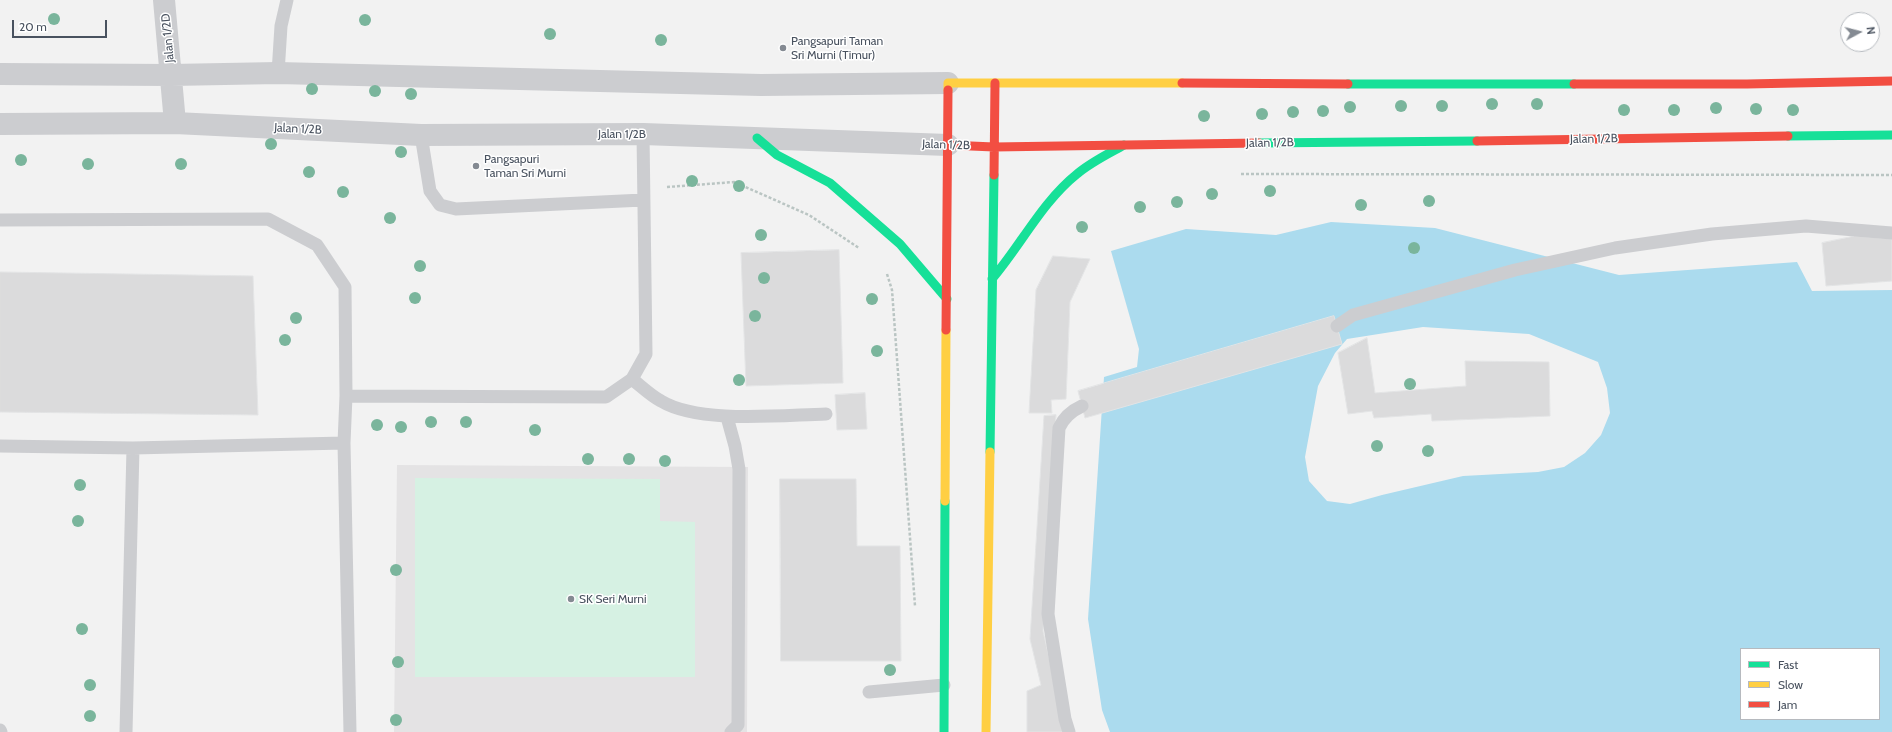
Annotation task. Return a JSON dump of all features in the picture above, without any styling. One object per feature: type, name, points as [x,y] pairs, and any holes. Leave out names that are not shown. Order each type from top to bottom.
[{"type":"street","name":"Jalan 1/2D","points":[[164,0],[175,123]]},
{"type":"street","points":[[0,74],[171,75],[278,73],[761,85],[948,83],[1761,84],[1892,81]]},
{"type":"street","points":[[944,732],[948,83]]},
{"type":"street","points":[[986,732],[995,83]]},
{"type":"street","name":"Jalan 1/2B","points":[[0,124],[175,123],[422,135],[643,134],[994,147],[1892,135]]},
{"type":"street","points":[[757,138],[777,155],[830,183],[900,244],[947,299]]},
{"type":"street","points":[[992,279],[1009,261],[1037,220],[1072,177],[1124,145]]},
{"type":"lane","points":[[278,73],[281,26],[286,0]]},
{"type":"lane","points":[[346,396],[606,397],[632,379],[646,354],[643,134]]},
{"type":"lane","points":[[422,135],[430,191],[440,205],[456,208],[643,194]]},
{"type":"lane","points":[[0,220],[268,219],[317,245],[345,288],[346,396],[344,443],[350,732]]},
{"type":"lane","points":[[1337,326],[1354,316],[1371,310],[1515,270],[1615,248],[1712,234],[1806,226],[1892,233]]},
{"type":"lane","points":[[632,379],[661,401],[679,409],[727,417],[826,414]]},
{"type":"lane","points":[[1069,732],[1065,720],[1048,614],[1059,428],[1062,420],[1073,410],[1082,406]]},
{"type":"lane","points":[[727,417],[735,446],[739,469],[738,725],[731,732]]},
{"type":"lane","points":[[0,446],[133,448],[344,443]]},
{"type":"lane","points":[[126,732],[133,448]]},
{"type":"lane","points":[[869,692],[944,685]]},
{"type":"path","points":[[1234,174],[1892,175]]},
{"type":"path","points":[[643,194],[734,182],[809,215],[864,251]]},
{"type":"path","points":[[883,270],[888,274],[892,290],[915,608]]},
{"type":"shaded area","name":"SK Seri Murni","points":[[397,465],[748,467],[747,732],[394,732]]},
{"type":"green space","points":[[415,478],[660,479],[660,521],[695,522],[695,677],[415,677]]},
{"type":"water","points":[[1331,222],[1435,228],[1619,275],[1797,262],[1812,291],[1892,290],[1892,732],[1110,732],[1102,710],[1088,619],[1104,377],[1137,367],[1139,349],[1111,251],[1186,229],[1276,235]],"holes":[[[1423,327],[1529,334],[1598,362],[1607,388],[1610,413],[1601,435],[1585,453],[1564,467],[1538,472],[1463,476],[1350,504],[1327,501],[1309,481],[1305,457],[1318,386],[1335,353],[1347,339]]]},
{"type":"building","points":[[1855,236],[1892,239],[1892,281],[1826,286],[1822,243]]},
{"type":"building","points":[[839,250],[843,383],[746,386],[741,253]]},
{"type":"building","points":[[1053,256],[1090,259],[1070,302],[1066,399],[1051,400],[1052,413],[1029,413],[1036,290]]},
{"type":"building","points":[[0,272],[253,276],[258,415],[0,412]]},
{"type":"building","points":[[1334,316],[1342,344],[1085,418],[1078,391]]},
{"type":"building","points":[[1367,338],[1375,393],[1466,386],[1465,361],[1549,362],[1550,416],[1432,421],[1431,414],[1374,418],[1372,411],[1348,414],[1338,353]]},
{"type":"building","points":[[865,393],[867,429],[837,430],[835,395]]},
{"type":"building","points":[[1056,415],[1043,631],[1066,732],[1027,732],[1027,691],[1041,685],[1030,639],[1044,416]]},
{"type":"building","points":[[780,479],[856,479],[857,546],[900,546],[901,661],[781,661]]},
{"type":"traffic: fast","points":[[1348,84],[1574,84]]},
{"type":"traffic: fast","points":[[1788,136],[1892,135]]},
{"type":"traffic: fast","points":[[757,138],[777,155],[830,183],[900,244],[947,299]]},
{"type":"traffic: fast","points":[[1259,143],[1477,141]]},
{"type":"traffic: fast","points":[[992,279],[1042,211],[1064,185],[1088,166],[1124,145]]},
{"type":"traffic: fast","points":[[990,452],[994,175]]},
{"type":"traffic: fast","points":[[944,732],[945,501]]},
{"type":"traffic: slow","points":[[948,90],[948,83],[1182,83]]},
{"type":"traffic: slow","points":[[945,501],[946,330]]},
{"type":"traffic: slow","points":[[986,732],[990,452]]},
{"type":"traffic: jam","points":[[1574,84],[1747,84],[1892,81]]},
{"type":"traffic: jam","points":[[994,175],[995,83]]},
{"type":"traffic: jam","points":[[1182,83],[1348,84]]},
{"type":"traffic: jam","points":[[946,330],[948,90]]},
{"type":"traffic: jam","points":[[1477,141],[1788,136]]},
{"type":"traffic: jam","points":[[948,145],[994,147],[1259,143]]},
{"type":"place","name":"Pangsapuri Taman Sri Murni (Timur)","points":[[783,48]]},
{"type":"place","name":"Pangsapuri Taman Sri Murni","points":[[476,166]]},
{"type":"place","name":"SK Seri Murni","points":[[571,599]]}]
